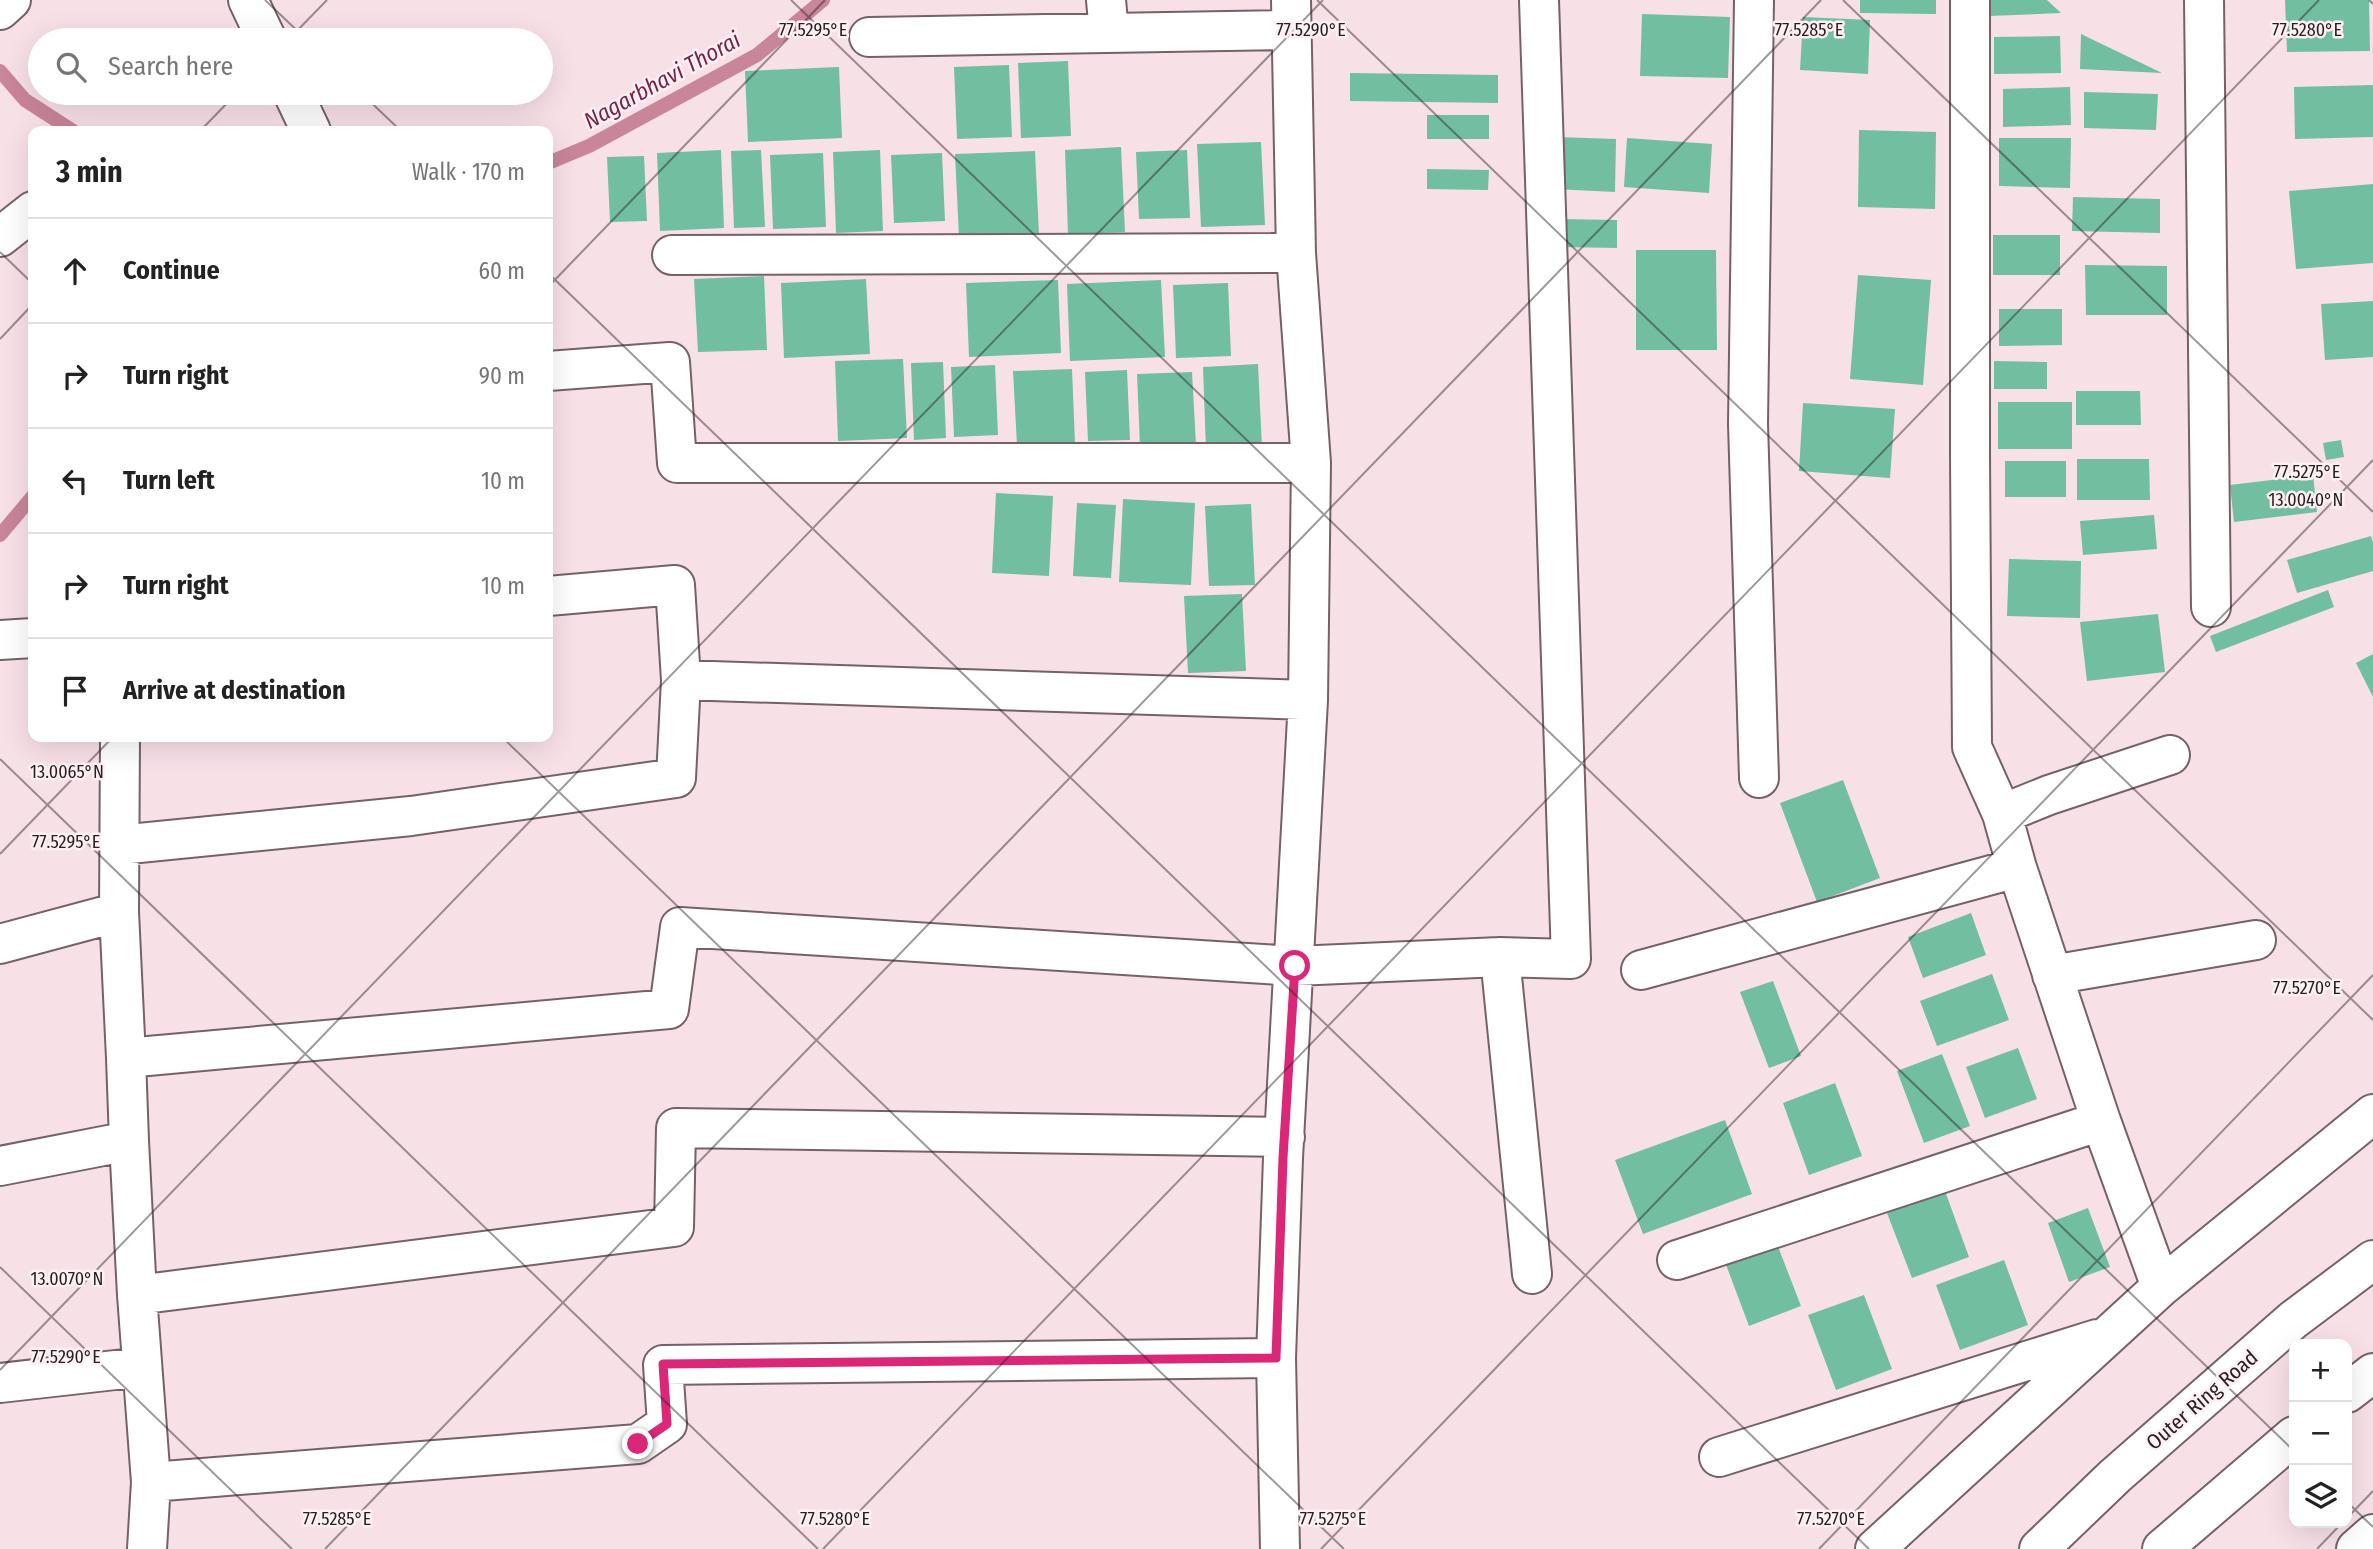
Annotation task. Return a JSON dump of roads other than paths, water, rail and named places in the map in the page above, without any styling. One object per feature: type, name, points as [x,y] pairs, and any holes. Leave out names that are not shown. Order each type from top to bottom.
[{"type":"main road","points":[[0,10],[11,0]]},
{"type":"main road","points":[[248,0],[261,28]]},
{"type":"main road","points":[[126,1058],[670,1009],[680,927],[1295,966],[1500,957],[1572,958],[1539,0]]},
{"type":"main road","points":[[1754,0],[1748,424],[1759,778]]},
{"type":"main road","points":[[1970,0],[1972,747],[2001,814],[2101,1121],[2161,1287]]},
{"type":"main road","points":[[2204,0],[2211,607]]},
{"type":"main road","points":[[869,37],[1107,16],[1290,15],[1296,253],[1311,463],[1308,700],[1276,1358],[1280,1549]]},
{"type":"main road","points":[[299,105],[309,126]]},
{"type":"main road","points":[[0,237],[28,215]]},
{"type":"main road","points":[[672,256],[1296,253]]},
{"type":"main road","points":[[553,371],[670,362],[677,463],[1311,463]]},
{"type":"main road","points":[[119,845],[411,816],[676,778],[681,680],[676,585],[553,596]]},
{"type":"main road","points":[[0,640],[28,638]]},
{"type":"main road","points":[[681,680],[1308,700]]},
{"type":"main road","points":[[120,742],[119,912],[137,1295],[151,1482],[147,1549]]},
{"type":"main road","points":[[2001,814],[2049,795],[2170,755]]},
{"type":"main road","points":[[1641,970],[2017,868]]},
{"type":"main road","points":[[0,944],[119,912]]},
{"type":"main road","points":[[2052,975],[2256,940]]},
{"type":"main road","points":[[1500,957],[1532,1274]]},
{"type":"main road","points":[[1875,1549],[2161,1287],[2373,1114]]},
{"type":"main road","points":[[1677,1260],[2101,1121]]},
{"type":"main road","points":[[137,1295],[674,1227],[676,1128],[1285,1137]]},
{"type":"main road","points":[[0,1166],[129,1141]]},
{"type":"main road","name":"Outer Ring Road","points":[[2039,1549],[2115,1476],[2293,1320],[2373,1260]]},
{"type":"main road","points":[[1720,1457],[2109,1335]]},
{"type":"main road","points":[[151,1482],[638,1444],[667,1424],[663,1364],[1276,1358]]},
{"type":"main road","points":[[0,1383],[142,1367]]},
{"type":"main road","points":[[2352,1389],[2373,1373]]},
{"type":"main road","points":[[2162,1549],[2289,1440]]},
{"type":"main road","points":[[2356,1549],[2373,1534]]},
{"type":"waterway","name":"Nagarbhavi Thorai","points":[[553,161],[589,146],[757,55],[823,0]]},
{"type":"waterway","points":[[0,71],[28,102]]},
{"type":"waterway","points":[[33,105],[65,126]]},
{"type":"waterway","points":[[0,535],[28,502]]}]
